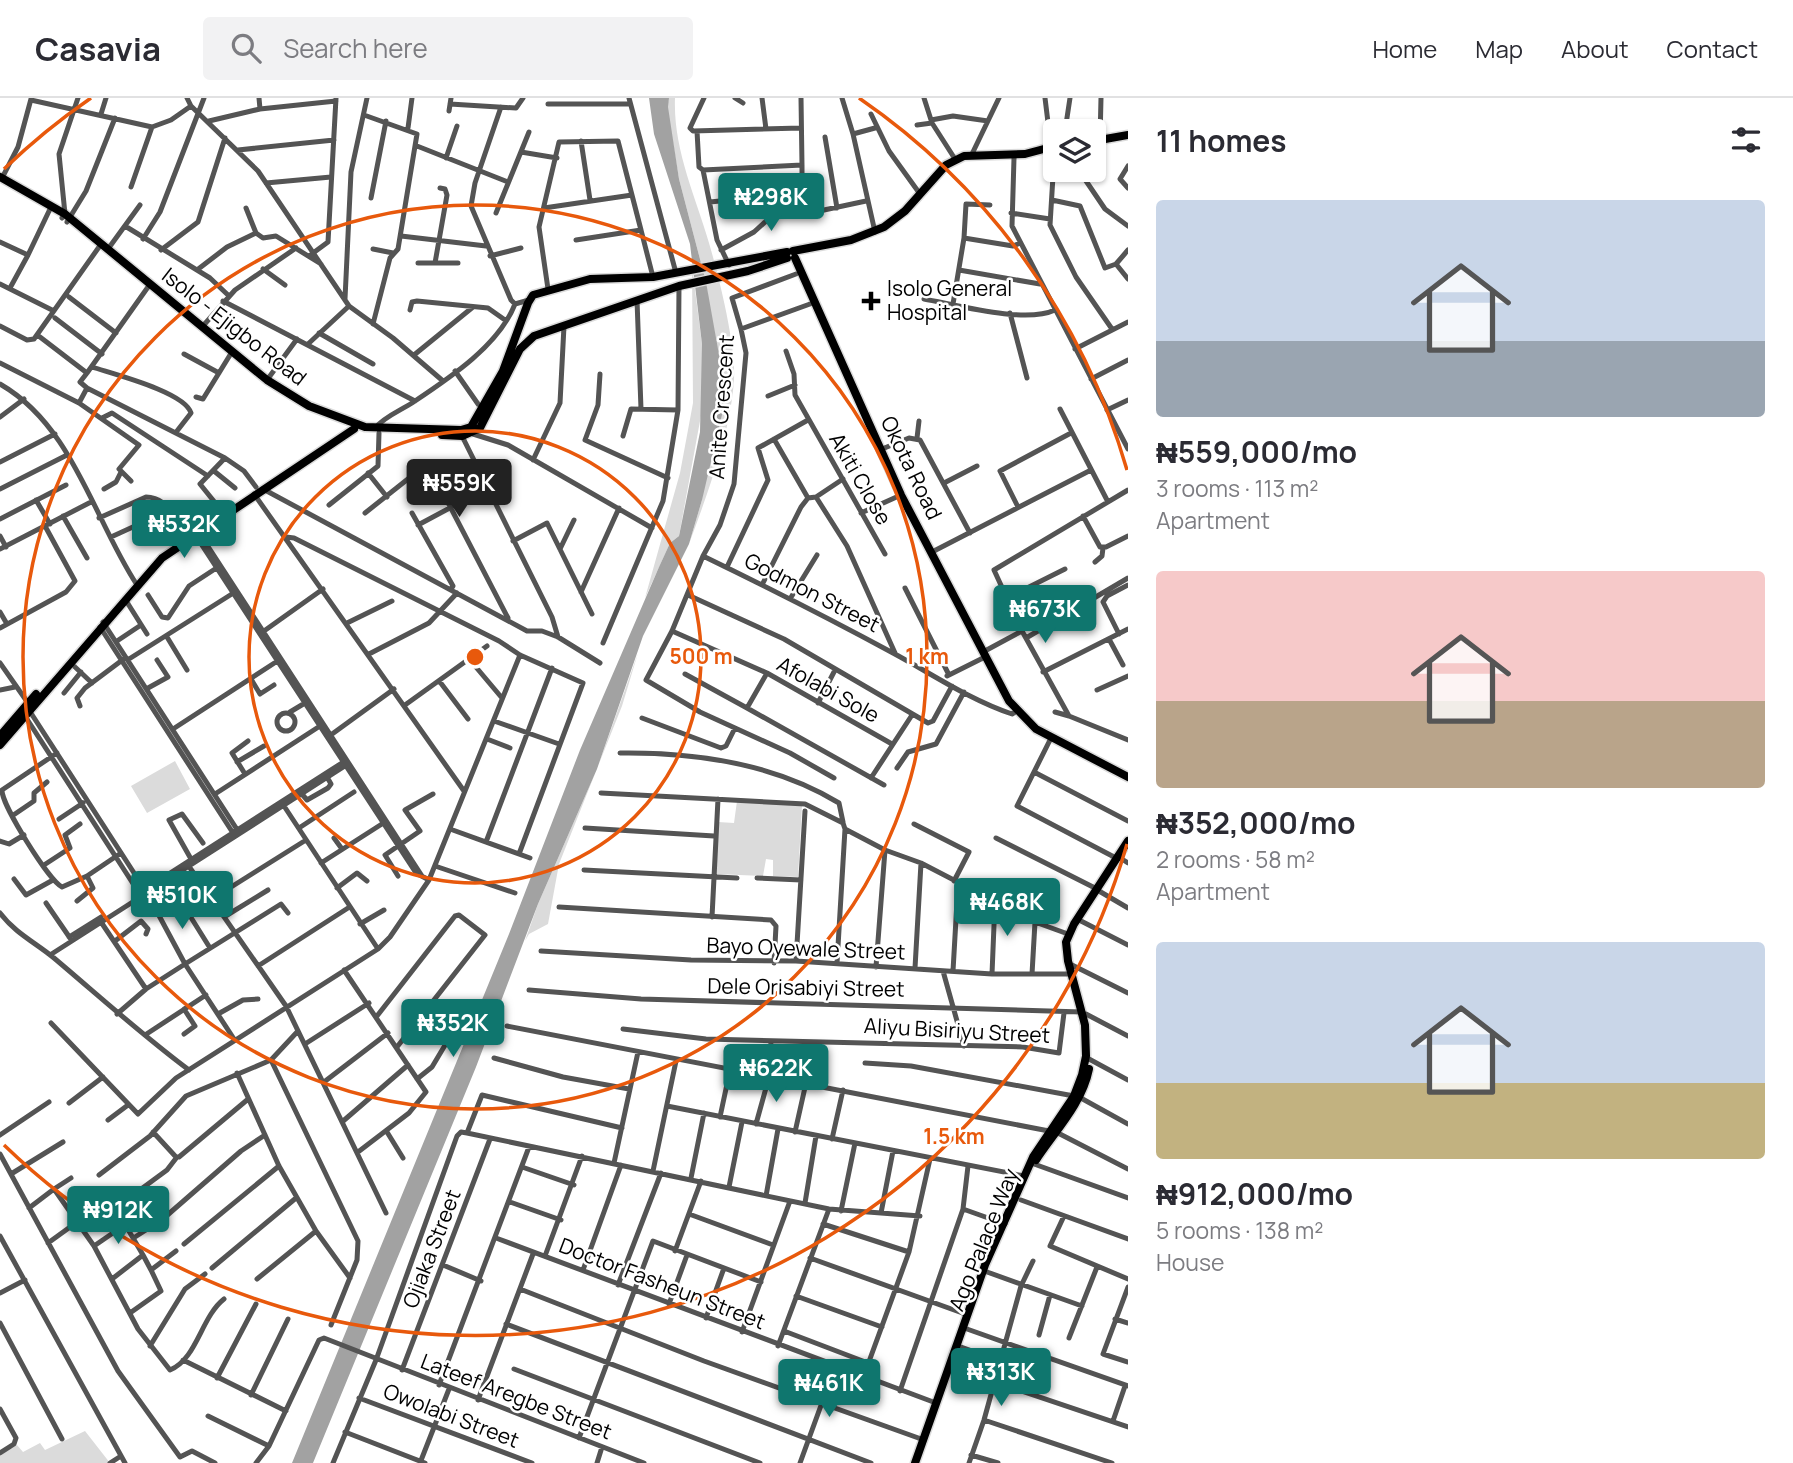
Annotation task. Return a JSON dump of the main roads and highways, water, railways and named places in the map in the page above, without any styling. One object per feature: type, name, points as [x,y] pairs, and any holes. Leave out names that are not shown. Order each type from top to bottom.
[{"type":"main road","points":[[1106,137],[1128,133]]},
{"type":"main road","points":[[517,347],[534,336],[637,300],[874,232],[895,219],[955,159],[972,154],[1014,155],[1043,151]]},
{"type":"main road","points":[[791,256],[866,239],[886,229],[907,214],[941,174],[958,161],[972,157],[1014,158],[1043,151]]},
{"type":"main road","name":"Isolo - Ejigbo Road","points":[[1,179],[66,218],[267,380],[314,409],[377,431],[454,430],[471,427],[517,347]]},
{"type":"main road","points":[[49,206],[64,201]]},
{"type":"main road","name":"Isolo - Ejigbo Road","points":[[103,248],[279,394],[354,429],[462,436],[473,434],[482,425],[517,347],[529,300],[548,289],[590,279],[653,277],[791,256]]},
{"type":"main road","points":[[791,256],[796,274],[901,495]]},
{"type":"main road","name":"Okota Road","points":[[791,256],[901,495],[1003,690],[1017,711],[1036,729],[1126,775]]},
{"type":"main road","points":[[0,745],[26,709],[158,555],[337,435],[339,424]]},
{"type":"main road","points":[[195,531],[221,510],[354,429]]},
{"type":"main road","points":[[0,736],[125,599],[136,583]]},
{"type":"main road","name":"Okota Road","points":[[1003,690],[1016,706],[1045,730],[1126,775]]},
{"type":"main road","name":"Ago Palace Way","points":[[1120,859],[1128,841]]},
{"type":"main road","name":"Ago Palace Way","points":[[915,1463],[985,1265],[1024,1176],[1050,1131],[1087,1079],[1089,1059],[1084,1013],[1065,948],[1068,934],[1128,848]]},
{"type":"main road","name":"Ago Palace Way","points":[[1071,970],[1070,941],[1098,890]]},
{"type":"main road","name":"Ago Palace Way","points":[[1076,1096],[1086,1056],[1084,1013]]},
{"type":"main road","name":"Ago Palace Way","points":[[921,1463],[987,1272],[1021,1200],[1040,1149]]},
{"type":"place","name":"Isolo General Hospital","points":[[871,301]]}]
